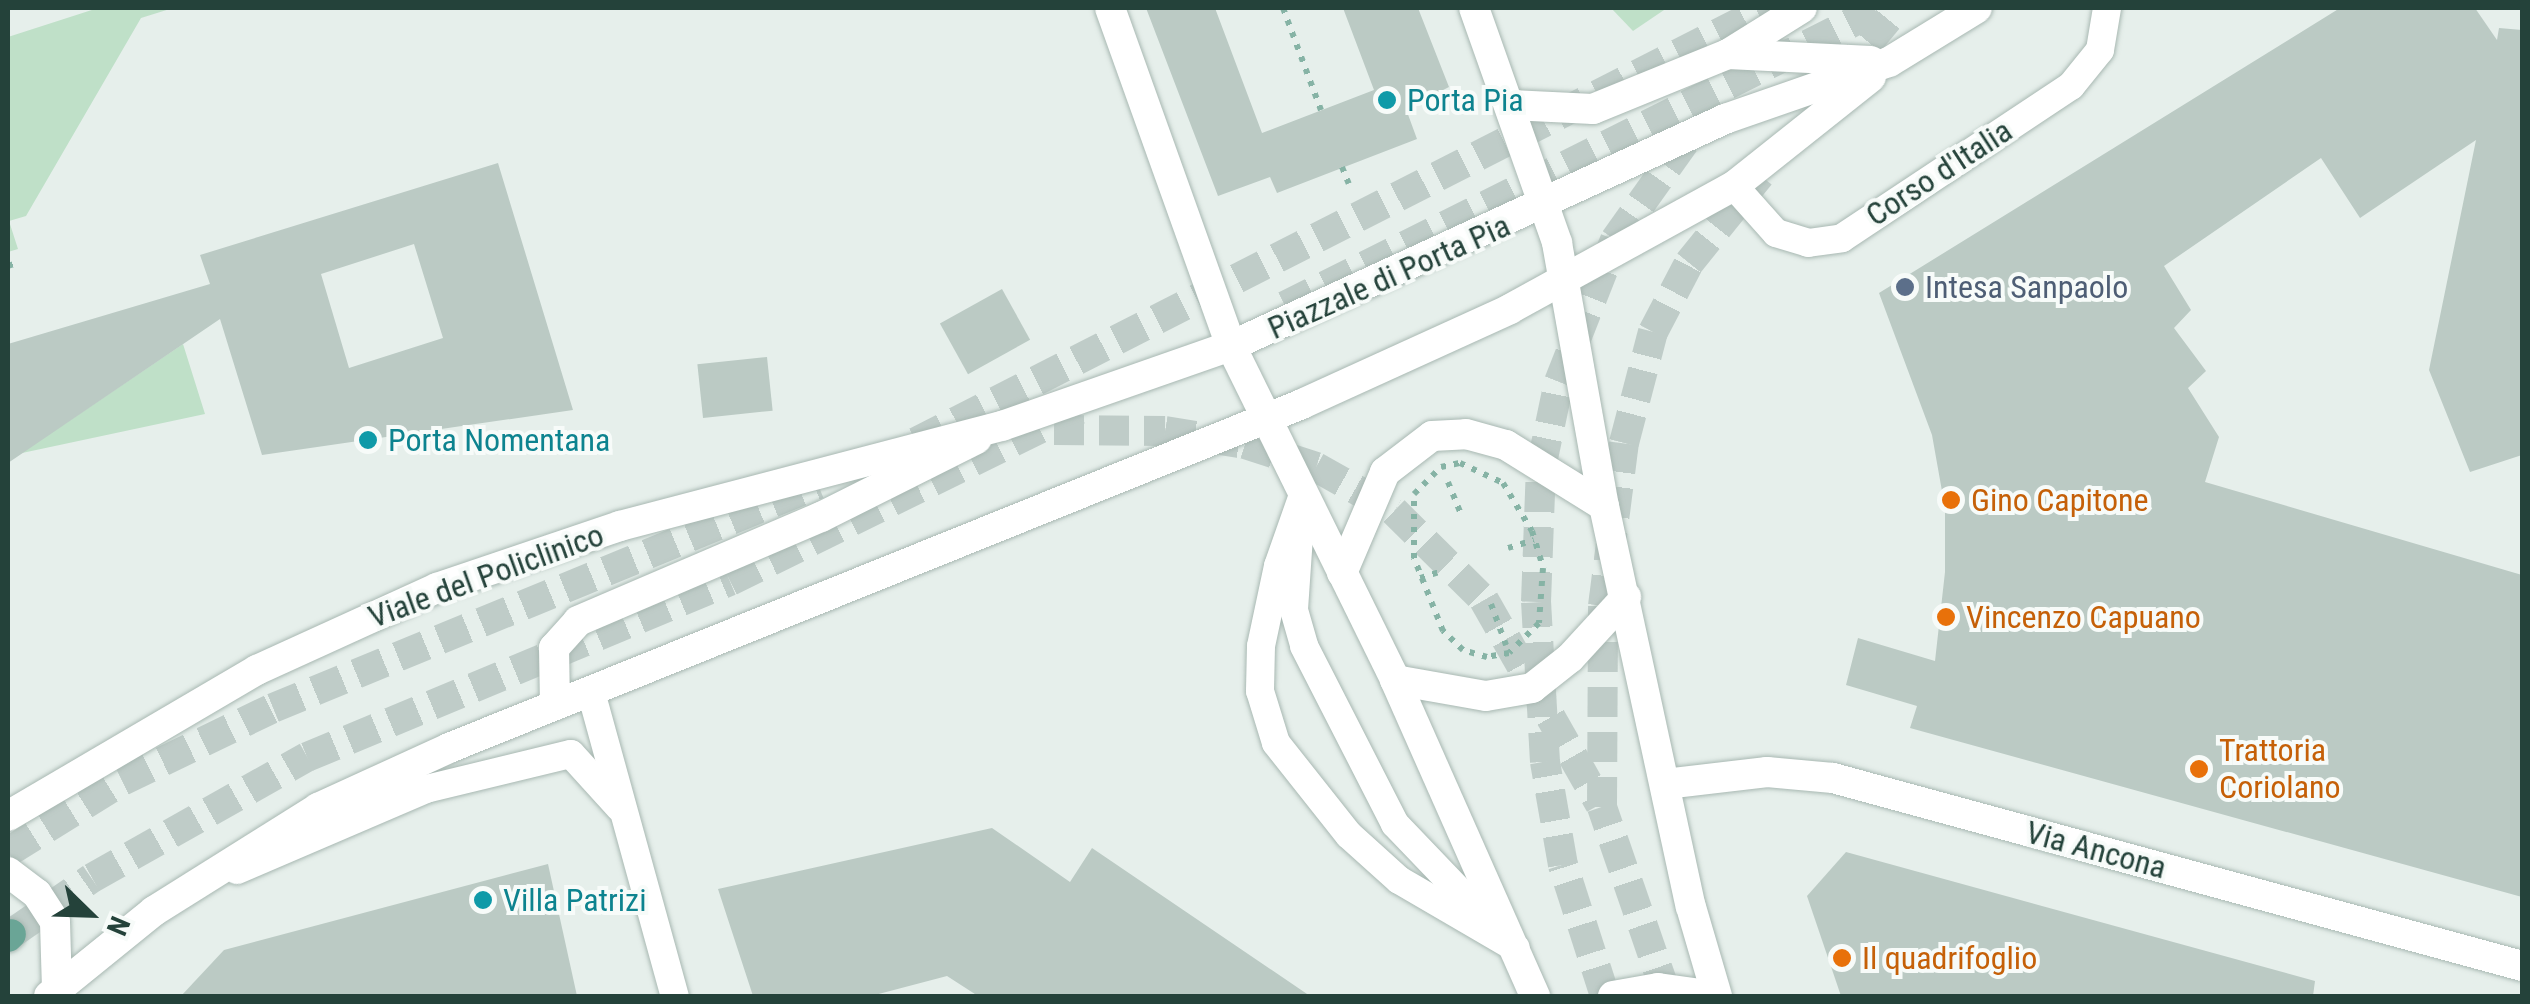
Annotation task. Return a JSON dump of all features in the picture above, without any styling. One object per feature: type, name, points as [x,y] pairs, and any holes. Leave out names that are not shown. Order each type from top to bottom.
[{"type":"street","name":"Piazzale di Porta Pia","points":[[1110,8],[1231,346],[1395,680],[1535,996]]},
{"type":"street","name":"Piazzale di Porta Pia","points":[[1474,8],[1546,206],[1565,282],[1604,506],[1691,907],[1716,996]]},
{"type":"street","points":[[1511,106],[1602,107],[1728,54],[1802,8]]},
{"type":"street","points":[[53,993],[176,896],[318,808],[555,705],[1265,420],[1565,282],[1734,186],[1889,62],[1978,8]]},
{"type":"street","points":[[1728,54],[1889,62]]},
{"type":"street","points":[[1546,206],[1725,119],[1889,62]]},
{"type":"street","name":"Piazzale di Porta Pia","points":[[1231,346],[1546,206]]},
{"type":"street","name":"Viale del Policlinico","points":[[8,816],[257,670],[436,588],[620,526],[1002,426],[1231,346]]},
{"type":"street","name":"Viale del Policlinico","points":[[555,705],[550,667],[554,648],[578,621],[836,510],[1002,426]]},
{"type":"street","points":[[1342,573],[1384,472],[1398,455],[1432,436],[1466,434],[1506,445],[1604,506]]},
{"type":"street","points":[[1395,680],[1486,696],[1532,688],[1570,658],[1626,597]]},
{"type":"street","name":"Via Ancona","points":[[1665,784],[1766,772],[1833,778],[2522,966]]},
{"type":"street","points":[[8,872],[37,894],[55,922],[53,993]]},
{"type":"street","points":[[1613,996],[1658,988],[1716,996]]},
{"type":"lane","name":"Corso d'Italia","points":[[1734,186],[1776,233],[1808,243],[1842,238],[2071,86],[2100,50],[2107,8]]},
{"type":"lane","points":[[1304,494],[1278,566],[1261,646],[1260,691],[1276,743],[1349,835],[1399,880],[1516,948]]},
{"type":"lane","points":[[1304,494],[1294,610],[1304,646],[1404,836],[1516,948]]},
{"type":"lane","points":[[591,692],[618,807],[675,996]]},
{"type":"lane","points":[[176,896],[426,789],[572,754],[618,807]]},
{"type":"path","points":[[1283,8],[1321,110]]},
{"type":"path","points":[[1342,167],[1349,184]]},
{"type":"path","points":[[8,266],[18,263]]},
{"type":"path","points":[[1460,463],[1503,482],[1534,540],[1543,568],[1539,622],[1509,653],[1487,657],[1463,650],[1443,631],[1420,578],[1410,514],[1414,494],[1442,466],[1460,463]]},
{"type":"path","points":[[1442,466],[1460,516]]},
{"type":"path","points":[[1508,548],[1534,540]]},
{"type":"path","points":[[1420,578],[1443,571]]},
{"type":"path","points":[[1491,604],[1509,653]]},
{"type":"green space","points":[[98,8],[173,8],[141,18],[26,216],[9,221],[18,249],[8,252],[8,37]]},
{"type":"green space","points":[[1611,8],[1667,8],[1633,31]]},
{"type":"green space","points":[[183,344],[205,414],[8,456],[8,443],[63,425]]},
{"type":"building","name":"Porta Pia","points":[[1146,8],[1215,8],[1262,133],[1374,90],[1343,8],[1418,8],[1449,87],[1406,109],[1417,139],[1277,193],[1270,177],[1218,196]]},
{"type":"building","points":[[2340,8],[2475,8],[2497,40],[2499,28],[2522,30],[2522,455],[2470,472],[2429,370],[2476,140],[2360,218],[2321,158],[2164,266],[2191,310],[2174,328],[2206,371],[2188,388],[2219,437],[2205,482],[2522,575],[2522,897],[1910,728],[1917,706],[1846,685],[1858,638],[1935,661],[1945,572],[1945,508],[1932,435],[1879,293]]},
{"type":"building","points":[[498,163],[573,410],[262,455],[220,319],[8,463],[8,344],[210,284],[200,255]],"holes":[[[414,244],[443,338],[349,368],[321,274]]]},
{"type":"building","points":[[1002,289],[1030,340],[968,374],[940,323]]},
{"type":"building","points":[[767,357],[773,411],[703,418],[697,364]]},
{"type":"building","points":[[992,828],[1070,882],[1092,848],[1310,996],[978,996],[947,976],[871,996],[753,996],[718,889]]},
{"type":"building","points":[[1846,852],[2315,981],[2313,996],[1841,996],[1807,896]]},
{"type":"building","name":"Villa Patrizi","points":[[548,864],[577,996],[181,996],[224,950]]},
{"type":"tunnel","points":[[916,442],[1768,8]]},
{"type":"tunnel","points":[[1285,306],[1881,8]]},
{"type":"tunnel","points":[[1840,77],[1897,8]]},
{"type":"tunnel","points":[[1605,996],[1563,865],[1545,762],[1536,602],[1541,468],[1559,382],[1615,240],[1691,133]]},
{"type":"tunnel","points":[[1667,996],[1602,807],[1603,606],[1624,443],[1653,332],[1689,263],[1760,175]]},
{"type":"tunnel","points":[[11,934],[92,878],[307,757],[730,581],[1078,410]]},
{"type":"tunnel","points":[[1054,430],[1165,431],[1245,444],[1316,467],[1394,511],[1484,600],[1600,804]]},
{"type":"tunnel","points":[[8,852],[122,781],[273,708],[818,484]]},
{"type":"place","name":"Porta Pia","points":[[1387,100]]},
{"type":"place","name":"Intesa Sanpaolo","points":[[1905,287]]},
{"type":"place","name":"Porta Nomentana","points":[[368,440]]},
{"type":"place","name":"Gino Capitone","points":[[1951,500]]},
{"type":"place","name":"Vincenzo Capuano","points":[[1946,617]]},
{"type":"place","name":"Trattoria Coriolano","points":[[2199,769]]},
{"type":"place","name":"Villa Patrizi","points":[[483,900]]},
{"type":"place","name":"Il quadrifoglio","points":[[1842,958]]}]
